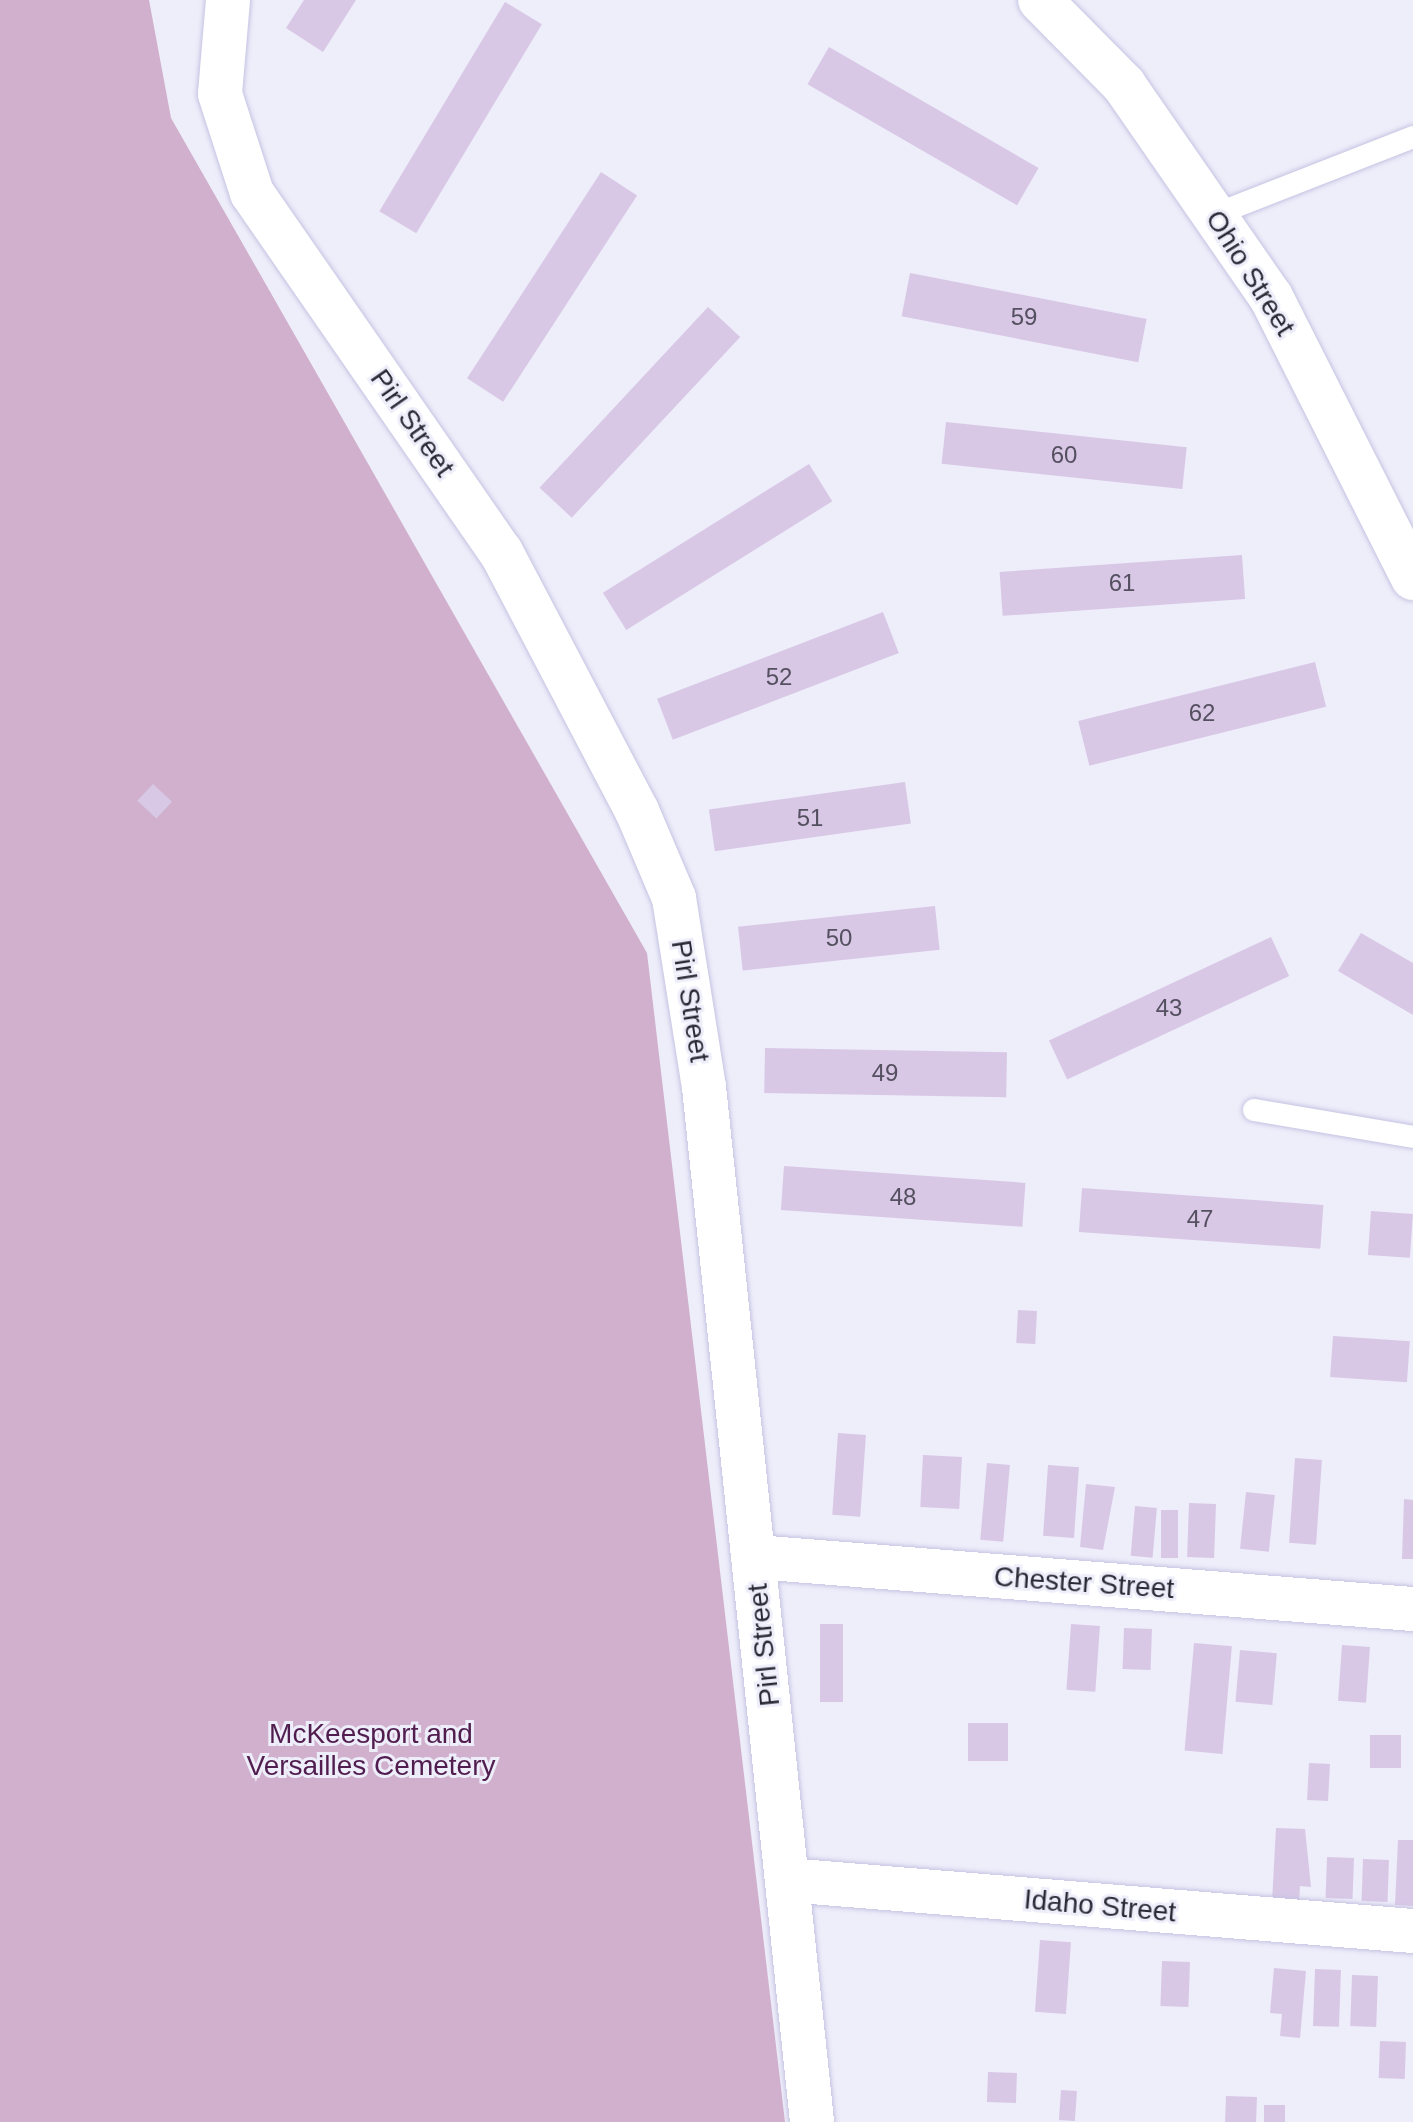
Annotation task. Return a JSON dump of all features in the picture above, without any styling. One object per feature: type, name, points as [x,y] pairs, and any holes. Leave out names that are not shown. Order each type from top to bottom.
[{"type":"street","name":"Pirl Street","points":[[228,0],[220,94],[252,193],[501,552],[637,811],[674,898],[704,1087],[756,1557],[812,2122]]},
{"type":"street","name":"Ohio Street","points":[[1040,0],[1124,85],[1271,297],[1413,578]]},
{"type":"street","name":"Chester Street","points":[[756,1557],[1413,1609]]},
{"type":"street","name":"Idaho Street","points":[[787,1880],[1413,1931]]},
{"type":"lane","points":[[1214,215],[1413,137]]},
{"type":"lane","points":[[1254,1110],[1413,1137]]},
{"type":"green space","name":"McKeesport and Versailles Cemetery","points":[[0,0],[149,0],[171,118],[647,953],[785,2122],[0,2122]]},
{"type":"building","points":[[304,0],[356,0],[323,52],[286,28]]},
{"type":"building","points":[[505,2],[542,24],[416,233],[379,211]]},
{"type":"building","points":[[829,47],[1039,168],[1017,205],[808,84]]},
{"type":"building","points":[[601,172],[637,195],[503,402],[467,378]]},
{"type":"building","points":[[910,273],[1147,319],[1138,362],[902,316]]},
{"type":"building","points":[[708,307],[740,337],[572,518],[540,488]]},
{"type":"building","points":[[946,422],[1187,447],[1182,489],[942,464]]},
{"type":"building","points":[[809,464],[832,501],[626,630],[603,593]]},
{"type":"building","points":[[1242,555],[1245,599],[1003,616],[1000,572]]},
{"type":"building","points":[[883,612],[899,653],[673,740],[657,699]]},
{"type":"building","points":[[1315,662],[1326,707],[1089,766],[1078,721]]},
{"type":"building","points":[[905,782],[911,824],[715,851],[709,810]]},
{"type":"building","points":[[153,784],[172,802],[156,819],[137,801]]},
{"type":"building","points":[[935,906],[940,950],[743,970],[738,927]]},
{"type":"building","points":[[1361,933],[1413,963],[1413,1015],[1338,971]]},
{"type":"building","points":[[1271,937],[1289,976],[1067,1080],[1049,1041]]},
{"type":"building","points":[[765,1048],[1007,1052],[1006,1097],[764,1093]]},
{"type":"building","points":[[784,1166],[1025,1183],[1022,1227],[781,1210]]},
{"type":"building","points":[[1082,1188],[1323,1205],[1320,1249],[1079,1232]]},
{"type":"building","points":[[1371,1211],[1413,1214],[1410,1258],[1368,1255]]},
{"type":"building","points":[[1018,1310],[1037,1311],[1035,1344],[1016,1343]]},
{"type":"building","points":[[1333,1336],[1410,1341],[1407,1382],[1330,1377]]},
{"type":"building","points":[[838,1433],[866,1435],[860,1517],[832,1515]]},
{"type":"building","points":[[923,1455],[962,1457],[959,1509],[920,1507]]},
{"type":"building","points":[[1295,1458],[1322,1460],[1316,1545],[1289,1543]]},
{"type":"building","points":[[987,1463],[1010,1465],[1003,1542],[980,1540]]},
{"type":"building","points":[[1048,1465],[1079,1467],[1074,1538],[1043,1536]]},
{"type":"building","points":[[1086,1484],[1115,1487],[1103,1550],[1080,1547]]},
{"type":"building","points":[[1246,1492],[1275,1495],[1269,1552],[1240,1549]]},
{"type":"building","points":[[1404,1499],[1413,1500],[1413,1559],[1402,1559]]},
{"type":"building","points":[[1189,1503],[1216,1504],[1214,1558],[1187,1557]]},
{"type":"building","points":[[1135,1506],[1157,1508],[1153,1558],[1131,1556]]},
{"type":"building","points":[[1161,1510],[1178,1510],[1178,1558],[1161,1558]]},
{"type":"building","points":[[820,1624],[843,1624],[843,1702],[820,1702]]},
{"type":"building","points":[[1071,1624],[1100,1626],[1095,1692],[1066,1690]]},
{"type":"building","points":[[1124,1628],[1152,1629],[1151,1670],[1123,1669]]},
{"type":"building","points":[[1194,1643],[1232,1646],[1222,1754],[1185,1751]]},
{"type":"building","points":[[1342,1645],[1370,1647],[1366,1703],[1338,1701]]},
{"type":"building","points":[[1240,1650],[1277,1653],[1272,1705],[1235,1702]]},
{"type":"building","points":[[968,1723],[1008,1723],[1008,1761],[968,1761]]},
{"type":"building","points":[[1370,1735],[1401,1735],[1401,1768],[1370,1768]]},
{"type":"building","points":[[1309,1763],[1330,1764],[1328,1801],[1307,1800]]},
{"type":"building","points":[[1276,1828],[1305,1829],[1311,1887],[1300,1886],[1299,1903],[1272,1902]]},
{"type":"building","points":[[1398,1840],[1413,1840],[1413,1906],[1395,1905]]},
{"type":"building","points":[[1327,1857],[1354,1858],[1353,1899],[1326,1898]]},
{"type":"building","points":[[1363,1859],[1389,1860],[1388,1902],[1362,1901]]},
{"type":"building","points":[[1040,1940],[1071,1942],[1066,2014],[1035,2012]]},
{"type":"building","points":[[1162,1961],[1190,1962],[1188,2007],[1160,2006]]},
{"type":"building","points":[[1274,1968],[1306,1971],[1300,2038],[1280,2036],[1282,2014],[1270,2013]]},
{"type":"building","points":[[1315,1969],[1341,1970],[1339,2027],[1313,2026]]},
{"type":"building","points":[[1352,1975],[1378,1976],[1376,2027],[1350,2026]]},
{"type":"building","points":[[1380,2041],[1406,2042],[1405,2079],[1379,2078]]},
{"type":"building","points":[[988,2072],[1017,2073],[1016,2103],[987,2102]]},
{"type":"building","points":[[1061,2090],[1077,2091],[1075,2121],[1059,2120]]},
{"type":"building","points":[[1226,2096],[1257,2097],[1256,2122],[1225,2122]]},
{"type":"building","points":[[1264,2105],[1285,2105],[1285,2122],[1264,2122]]}]
